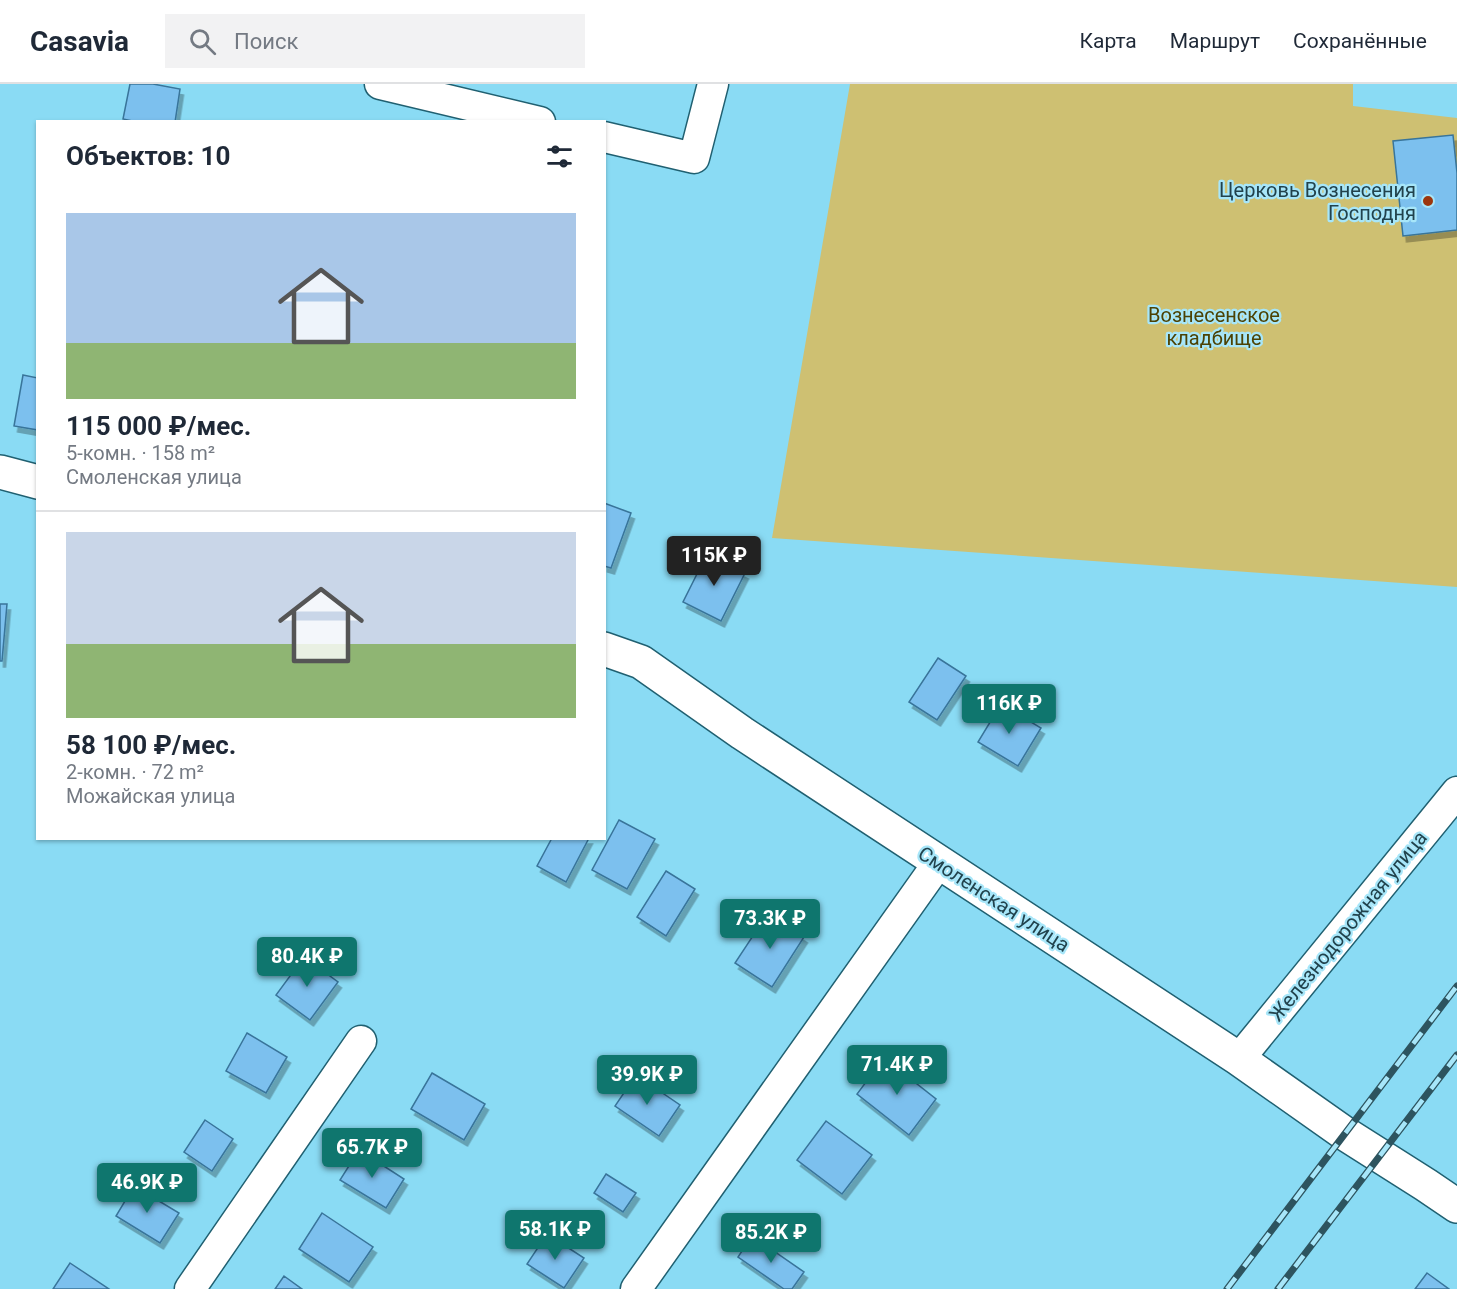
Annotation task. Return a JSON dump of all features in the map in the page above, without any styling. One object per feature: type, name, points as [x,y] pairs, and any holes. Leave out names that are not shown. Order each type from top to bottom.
[{"type":"street","points":[[380,84],[532,120]]},
{"type":"street","points":[[606,137],[694,158],[713,84]]},
{"type":"street","points":[[0,472],[36,481]]},
{"type":"street","name":"Смоленская улица","points":[[606,650],[641,662],[742,733],[1239,1059],[1344,1133],[1457,1206]]},
{"type":"street","name":"Железнодорожная улица","points":[[1239,1059],[1457,792]]},
{"type":"street","points":[[636,1289],[939,862]]},
{"type":"street","points":[[190,1289],[361,1041]]},
{"type":"green space","name":"Вознесенское кладбище","points":[[850,84],[1353,84],[1353,106],[1457,118],[1457,587],[772,538]]},
{"type":"building","points":[[130,84],[153,84],[180,89],[175,120],[123,119]]},
{"type":"building","name":"Церковь Вознесения Господня","points":[[1453,135],[1457,173],[1457,230],[1403,236],[1393,141]]},
{"type":"building","points":[[23,375],[36,378],[36,430],[14,426]]},
{"type":"building","points":[[606,504],[631,513],[611,568],[606,567]]},
{"type":"building","points":[[707,554],[745,573],[721,621],[683,602]]},
{"type":"building","points":[[0,604],[7,604],[2,661],[0,661]]},
{"type":"building","points":[[938,658],[966,676],[937,720],[909,702]]},
{"type":"building","points":[[1001,704],[1041,728],[1018,766],[978,742]]},
{"type":"building","points":[[619,820],[655,839],[627,889],[592,870]]},
{"type":"building","points":[[551,840],[588,840],[566,882],[537,866]]},
{"type":"building","points":[[666,871],[695,889],[666,936],[637,917]]},
{"type":"building","points":[[768,913],[804,937],[772,987],[735,963]]},
{"type":"building","points":[[304,957],[338,982],[310,1020],[276,995]]},
{"type":"building","points":[[247,1033],[287,1057],[266,1093],[226,1071]]},
{"type":"building","points":[[884,1058],[936,1099],[909,1135],[857,1094]]},
{"type":"building","points":[[432,1073],[485,1104],[464,1140],[411,1109]]},
{"type":"building","points":[[636,1075],[680,1105],[659,1136],[615,1106]]},
{"type":"building","points":[[205,1120],[233,1139],[212,1171],[184,1152]]},
{"type":"building","points":[[826,1121],[872,1155],[842,1194],[797,1160]]},
{"type":"building","points":[[359,1150],[404,1179],[386,1208],[340,1180]]},
{"type":"building","points":[[606,1174],[636,1193],[623,1212],[594,1193]]},
{"type":"building","points":[[134,1186],[179,1213],[160,1243],[116,1216]]},
{"type":"building","points":[[322,1213],[373,1247],[349,1282],[299,1249]]},
{"type":"building","points":[[547,1234],[584,1258],[564,1288],[527,1264]]},
{"type":"building","points":[[752,1236],[804,1272],[792,1289],[784,1289],[738,1257]]},
{"type":"building","points":[[70,1263],[109,1289],[53,1289]]},
{"type":"building","points":[[1427,1273],[1449,1289],[1415,1289]]},
{"type":"building","points":[[284,1276],[302,1289],[275,1289]]},
{"type":"railway","points":[[1227,1289],[1457,986]]},
{"type":"railway","points":[[1278,1289],[1457,1055]]},
{"type":"place","name":"Церковь Вознесения Господня","points":[[1428,201]]}]
